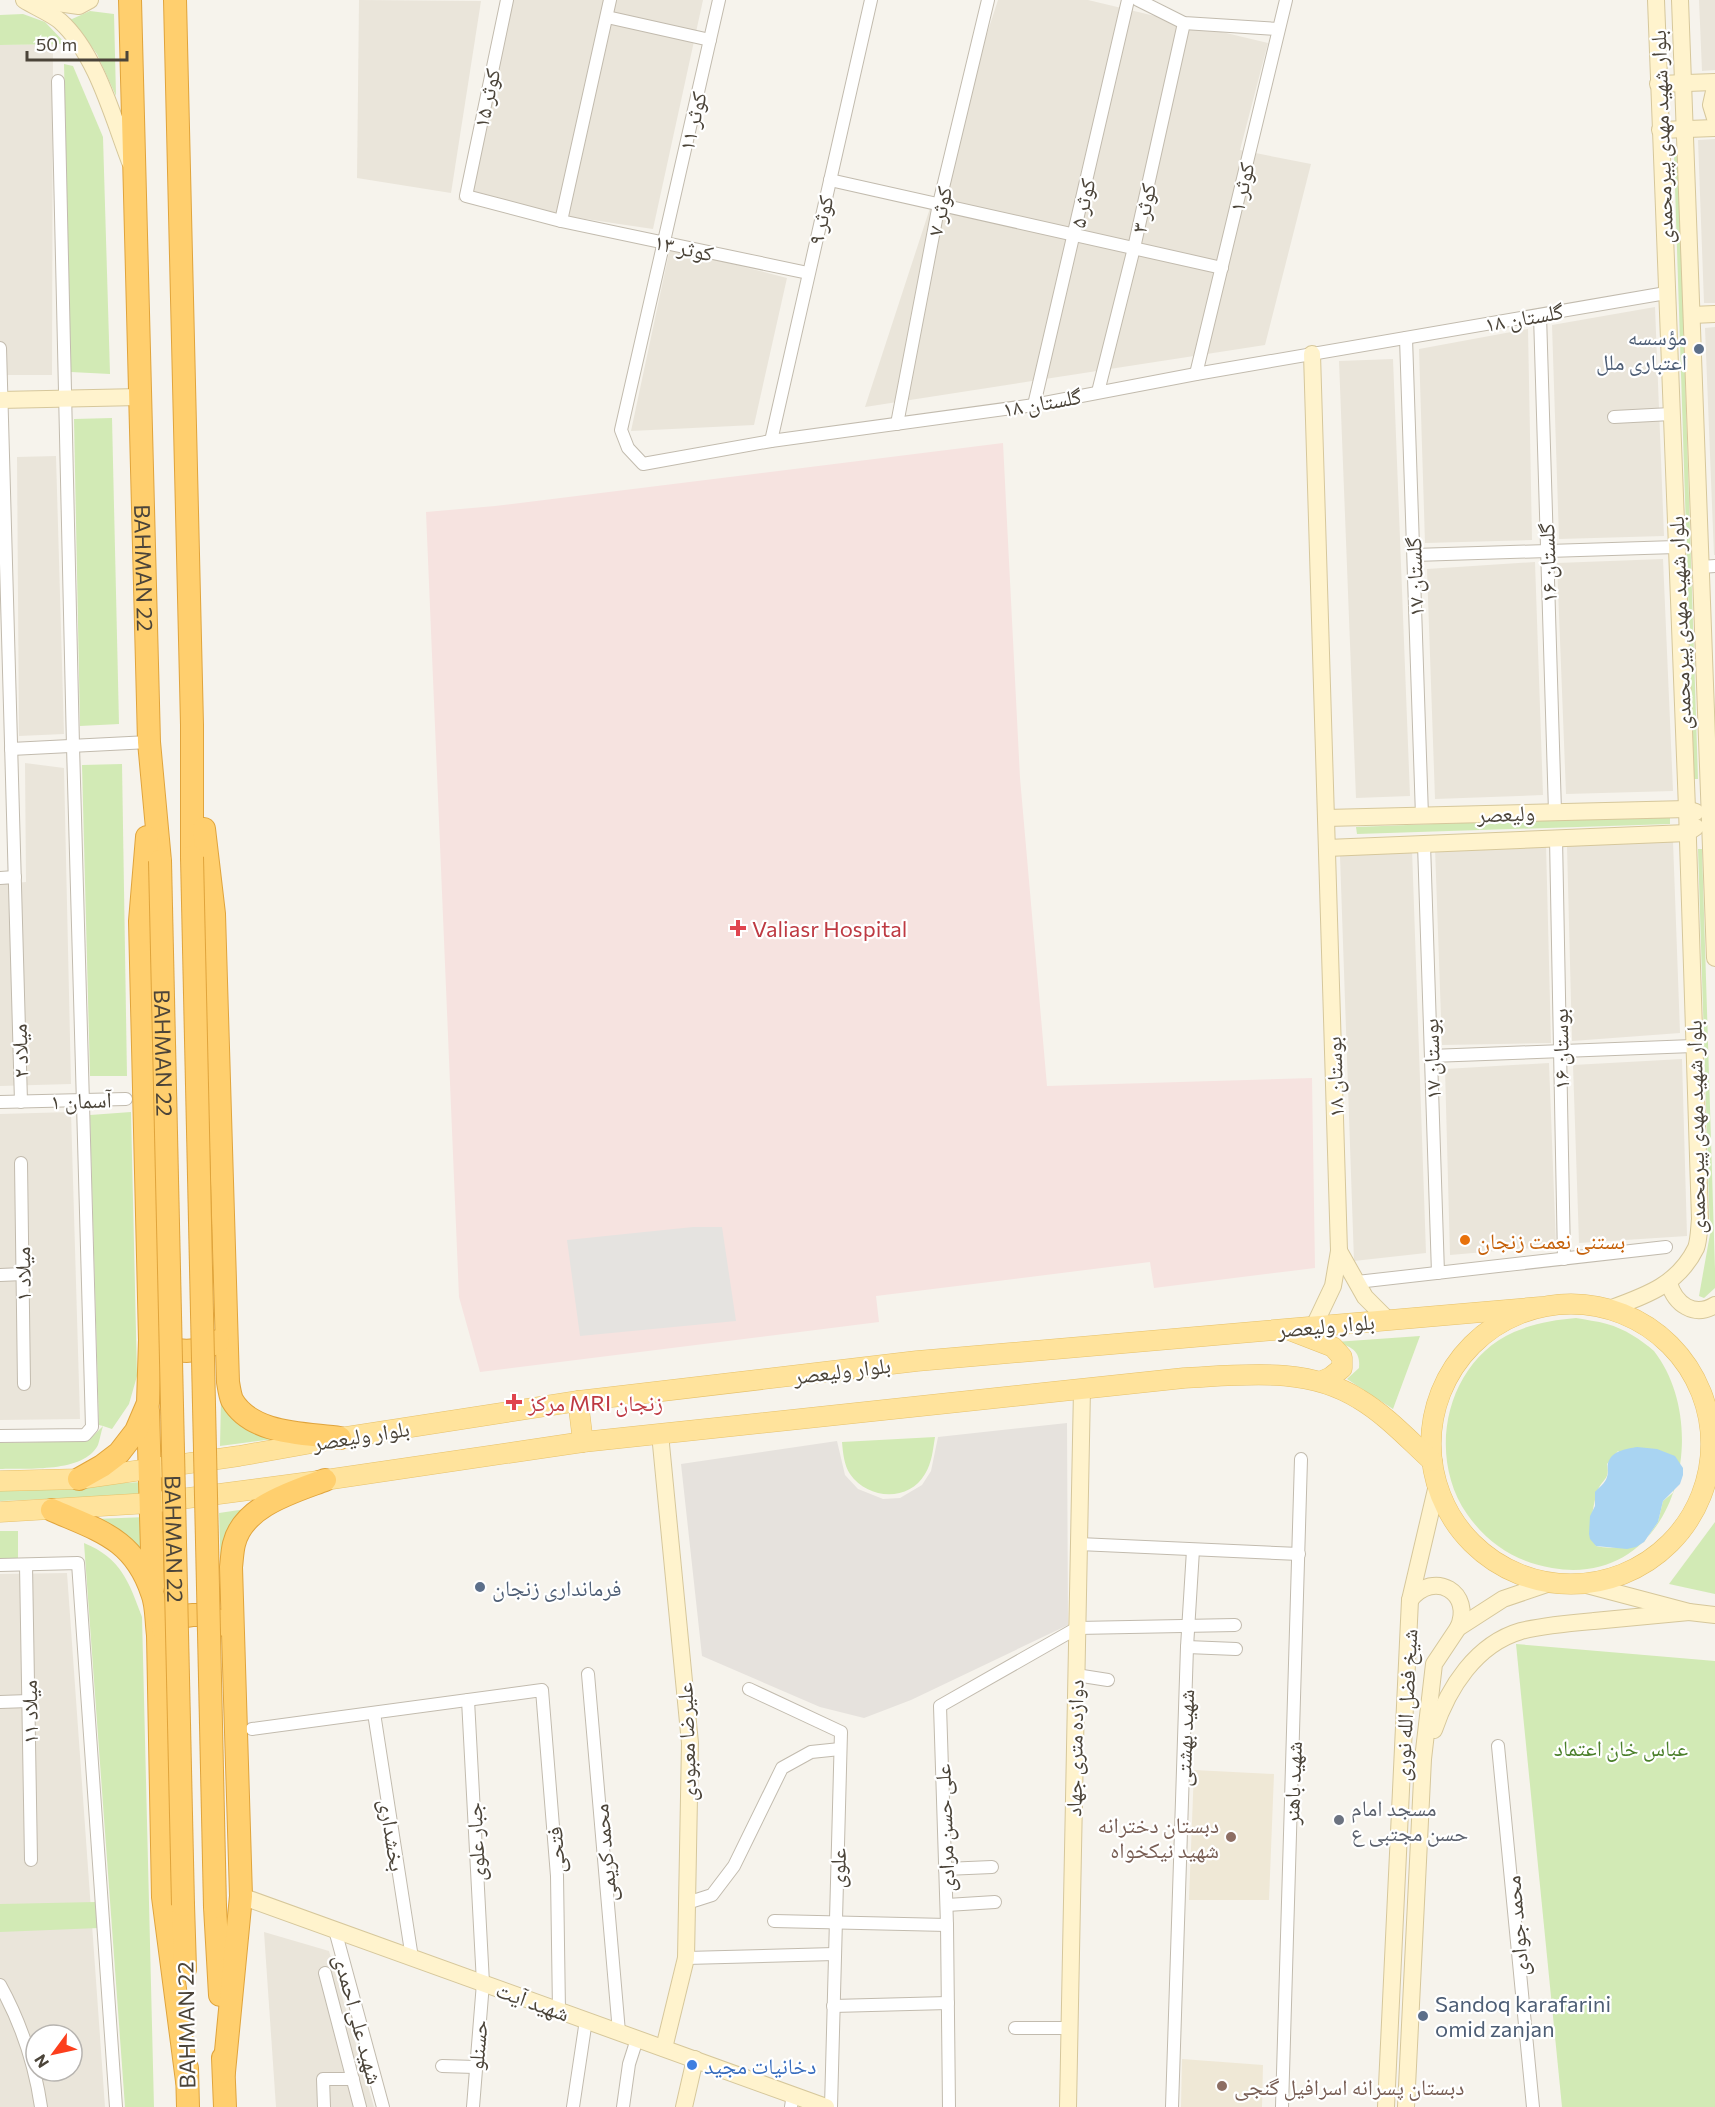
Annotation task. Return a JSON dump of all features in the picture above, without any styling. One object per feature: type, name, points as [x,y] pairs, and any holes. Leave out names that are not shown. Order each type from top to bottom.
[{"type":"highway","name":"BAHMAN 22","points":[[130,0],[149,742],[159,861],[188,2107]]},
{"type":"highway","name":"BAHMAN 22","points":[[175,0],[215,1907],[225,2107]]},
{"type":"highway","points":[[192,725],[214,914],[228,1382],[232,1400],[244,1414],[256,1422],[278,1429],[340,1438]]},
{"type":"highway","points":[[152,778],[140,921],[150,1340],[148,1468],[153,1595],[158,1635],[163,1897],[188,2081]]},
{"type":"highway","points":[[150,1340],[168,1350],[189,1352],[209,1347],[227,1336]]},
{"type":"highway","points":[[79,1479],[119,1453],[136,1431],[148,1403]]},
{"type":"highway","points":[[224,2072],[241,1896],[231,1567],[234,1542],[244,1525],[261,1507],[325,1480]]},
{"type":"highway","points":[[52,1510],[111,1535],[128,1550],[143,1572],[153,1595]]},
{"type":"highway","points":[[158,1635],[168,1624],[180,1617],[194,1614],[209,1616],[222,1622],[233,1631]]},
{"type":"main road","points":[[24,0],[59,21],[75,39],[87,58],[102,88],[134,175]]},
{"type":"main road","points":[[36,0],[79,6],[90,0]]},
{"type":"main road","name":"بلوار شهید مهدی پیرمحمدی","points":[[1656,0],[1687,808],[1700,1219],[1697,1246],[1669,1283]]},
{"type":"main road","name":"بلوار شهید مهدی پیرمحمدی","points":[[1680,0],[1692,315],[1708,567],[1715,958]]},
{"type":"main road","points":[[1658,84],[1715,82]]},
{"type":"main road","points":[[1715,87],[1711,105],[1715,118]]},
{"type":"main road","points":[[1660,130],[1715,128]]},
{"type":"main road","points":[[1692,315],[1715,314]]},
{"type":"main road","points":[[1312,354],[1326,818]]},
{"type":"main road","points":[[1,400],[140,397]]},
{"type":"main road","points":[[1687,808],[1712,818]]},
{"type":"main road","name":"ولیعصر","points":[[1326,818],[1687,808]]},
{"type":"main road","name":"بوستان ۱۸","points":[[1326,818],[1339,1251],[1365,1297],[1388,1320]]},
{"type":"main road","points":[[1687,833],[1712,818]]},
{"type":"main road","name":"ولیعصر","points":[[1327,848],[1687,833]]},
{"type":"main road","points":[[1314,1326],[1333,1286],[1339,1251]]},
{"type":"main road","points":[[1609,1309],[1642,1298],[1669,1283],[1672,1294],[1679,1303],[1689,1308],[1701,1310],[1715,1305]]},
{"type":"main road","name":"بلوار ولیعصر","points":[[0,1481],[79,1479],[239,1456],[578,1401],[917,1361],[1574,1304],[1609,1309],[1642,1324],[1671,1347],[1693,1376],[1707,1410],[1714,1443],[1703,1491],[1689,1520],[1669,1545],[1643,1564],[1614,1578],[1583,1584],[1550,1583],[1520,1575],[1492,1560],[1468,1540],[1449,1514],[1437,1485],[1432,1461],[1431,1427],[1440,1394],[1456,1363],[1479,1338],[1498,1325],[1540,1307]]},
{"type":"main road","points":[[1283,1328],[1333,1347],[1342,1358],[1342,1368],[1322,1381]]},
{"type":"main road","name":"بلوار ولیعصر","points":[[0,1512],[150,1503],[583,1442],[1184,1378],[1256,1374],[1322,1381],[1360,1400],[1432,1461]]},
{"type":"main road","name":"دوازده متری جهاد","points":[[1068,2107],[1082,1389]]},
{"type":"main road","points":[[578,1401],[583,1442]]},
{"type":"main road","name":"علیرضا معبودی","points":[[660,1434],[690,1743],[686,1958],[664,2048]]},
{"type":"main road","name":"شیخ فضل الله نوری","points":[[1386,2107],[1410,1600],[1437,1485]]},
{"type":"main road","name":"شیخ فضل الله نوری","points":[[1406,2107],[1424,1759],[1434,1664],[1458,1628],[1503,1599],[1550,1583]]},
{"type":"main road","points":[[1583,1584],[1689,1612],[1715,1615]]},
{"type":"main road","points":[[1410,1600],[1423,1588],[1441,1586],[1449,1589],[1460,1603],[1461,1620],[1458,1628]]},
{"type":"main road","points":[[1424,1759],[1441,1709],[1453,1685],[1485,1650],[1499,1642],[1520,1631],[1567,1623],[1689,1612]]},
{"type":"main road","name":"شهید آیت","points":[[241,1896],[694,2059],[792,2101],[826,2107]]},
{"type":"main road","points":[[684,2107],[694,2059]]},
{"type":"street","name":"۱۵ کوثر","points":[[466,196],[507,0]]},
{"type":"street","points":[[561,221],[610,0]]},
{"type":"street","name":"کوثر ۱۱","points":[[719,0],[621,430],[628,448],[643,464],[771,441]]},
{"type":"street","name":"کوثر ۹","points":[[771,441],[871,0]]},
{"type":"street","name":"کوثر ۷","points":[[897,424],[939,204],[988,0]]},
{"type":"street","name":"کوثر ۵","points":[[1034,405],[1128,0]]},
{"type":"street","points":[[1137,0],[1184,23],[1278,29]]},
{"type":"street","name":"کوثر ۱","points":[[1196,374],[1286,0]]},
{"type":"street","points":[[606,17],[710,40]]},
{"type":"street","name":"کوثر ۳","points":[[1098,392],[1134,248],[1184,23]]},
{"type":"street","points":[[0,1436],[85,1435],[92,1427],[58,81]]},
{"type":"street","points":[[830,180],[1222,268]]},
{"type":"street","name":"کوثر ۱۳","points":[[466,196],[561,221],[808,273]]},
{"type":"street","name":"گلستان ۱۸","points":[[771,441],[1034,405],[1196,374],[1666,293]]},
{"type":"street","name":"گلستان ۱۶","points":[[1540,315],[1555,812]]},
{"type":"street","name":"گلستان ۱۷","points":[[1406,338],[1422,816]]},
{"type":"street","name":"میلاد ۲","points":[[0,348],[4,656],[11,749],[21,1102]]},
{"type":"street","points":[[1614,417],[1671,414]]},
{"type":"street","points":[[1414,555],[1676,547]]},
{"type":"street","points":[[11,749],[149,742]]},
{"type":"street","name":"بوستان ۱۶","points":[[1556,838],[1564,1259]]},
{"type":"street","name":"بوستان ۱۷","points":[[1424,844],[1438,1273]]},
{"type":"street","points":[[0,878],[15,877]]},
{"type":"street","points":[[1431,1056],[1694,1046]]},
{"type":"street","name":"آسمان ۱","points":[[0,1102],[126,1099]]},
{"type":"street","name":"میلاد ۱","points":[[21,1163],[24,1384]]},
{"type":"street","points":[[1357,1282],[1666,1247]]},
{"type":"street","points":[[0,1275],[22,1274]]},
{"type":"street","name":"شهید باهنر","points":[[1282,2107],[1301,1459]]},
{"type":"street","points":[[1078,1544],[1299,1554]]},
{"type":"street","name":"شهید بهشتی","points":[[1172,2107],[1187,1647],[1193,1550]]},
{"type":"street","points":[[0,1565],[78,1563],[116,2107]]},
{"type":"street","name":"میلاد ۱۱","points":[[26,1565],[31,1860]]},
{"type":"street","points":[[1077,1628],[1235,1625]]},
{"type":"street","name":"علی حسن مرادی","points":[[949,2107],[947,1925],[940,1706],[1077,1628]]},
{"type":"street","points":[[1187,1647],[1236,1649]]},
{"type":"street","name":"محمد کریمی","points":[[588,1674],[619,2032]]},
{"type":"street","points":[[1076,1676],[1108,1680]]},
{"type":"street","name":"علوی","points":[[749,1689],[842,1732],[831,2107]]},
{"type":"street","name":"فتحی","points":[[468,1700],[542,1690],[557,1876],[559,2011]]},
{"type":"street","points":[[252,1729],[468,1700]]},
{"type":"street","name":"جبار علوی","points":[[468,1700],[483,1983]]},
{"type":"street","points":[[0,1702],[28,1701]]},
{"type":"street","name":"بخشداری","points":[[374,1713],[412,1958]]},
{"type":"street","name":"محمد جوادی","points":[[1498,1746],[1533,2107]]},
{"type":"street","points":[[687,1903],[712,1895],[734,1866],[782,1768],[811,1752],[840,1749]]},
{"type":"street","points":[[945,1869],[992,1867]]},
{"type":"street","points":[[946,1905],[995,1902]]},
{"type":"street","points":[[774,1920],[947,1925]]},
{"type":"street","name":"شهید علی احمدی","points":[[335,1930],[383,2107]]},
{"type":"street","points":[[686,1958],[834,1954]]},
{"type":"street","points":[[325,1973],[360,2107]]},
{"type":"street","name":"حسنلو","points":[[473,2107],[483,1983]]},
{"type":"street","points":[[0,1985],[14,2009],[38,2088],[41,2107]]},
{"type":"street","points":[[834,2006],[948,2003]]},
{"type":"street","points":[[573,2107],[586,2020]]},
{"type":"street","points":[[1015,2028],[1068,2028]]},
{"type":"street","points":[[623,2107],[629,2064],[637,2038]]},
{"type":"street","points":[[442,2066],[475,2067]]},
{"type":"street","points":[[324,2107],[323,2079],[353,2079]]},
{"type":"shaded area","points":[[359,0],[481,1],[451,193],[357,178]]},
{"type":"shaded area","points":[[507,0],[703,0],[653,229],[458,200]]},
{"type":"shaded area","points":[[998,0],[1088,0],[1268,43],[1240,150],[1311,164],[1265,345],[865,407]]},
{"type":"shaded area","points":[[1699,0],[1715,0],[1715,70],[1702,71]]},
{"type":"shaded area","points":[[53,44],[52,375],[0,375],[0,45]]},
{"type":"shaded area","points":[[1715,139],[1715,303],[1704,303],[1698,140]]},
{"type":"shaded area","points":[[670,248],[787,278],[754,425],[631,431]]},
{"type":"shaded area","points":[[1655,307],[1664,536],[1559,539],[1552,325]]},
{"type":"shaded area","points":[[1715,327],[1715,555],[1714,555],[1705,328]]},
{"type":"shaded area","points":[[1528,329],[1532,540],[1425,543],[1419,349]]},
{"type":"shaded area","points":[[1393,359],[1410,796],[1356,798],[1339,361]]},
{"type":"shaded area","name":"Valiasr Hospital","points":[[1003,443],[1020,778],[1047,1086],[1312,1078],[1315,1268],[1154,1288],[1150,1262],[876,1296],[879,1322],[480,1372],[459,1297],[426,512],[495,506]]},
{"type":"shaded area","points":[[56,456],[64,734],[19,736],[17,457]]},
{"type":"shaded area","points":[[1663,559],[1673,791],[1566,794],[1557,563]]},
{"type":"shaded area","points":[[1535,562],[1543,795],[1435,799],[1427,569]]},
{"type":"shaded area","points":[[25,763],[64,768],[71,1084],[0,1086],[0,884],[26,882]]},
{"type":"shaded area","points":[[1673,841],[1680,1033],[1572,1041],[1567,846]]},
{"type":"shaded area","points":[[1546,843],[1551,1043],[1442,1045],[1435,848]]},
{"type":"shaded area","points":[[1412,849],[1426,1253],[1354,1261],[1340,856]]},
{"type":"shaded area","points":[[1682,1059],[1687,1236],[1579,1243],[1573,1065]]},
{"type":"shaded area","points":[[1549,1063],[1556,1246],[1450,1255],[1445,1069]]},
{"type":"shaded area","points":[[71,1112],[80,1419],[0,1420],[0,1114]]},
{"type":"shaded area","points":[[693,1227],[722,1227],[736,1321],[580,1336],[567,1240]]},
{"type":"shaded area","points":[[1067,1423],[1068,1625],[911,1700],[864,1718],[820,1707],[702,1656],[681,1464],[837,1441],[845,1475],[858,1489],[883,1499],[900,1498],[922,1485],[931,1471],[938,1437]]},
{"type":"shaded area","points":[[67,1573],[105,2107],[0,2107],[0,1574]]},
{"type":"shaded area","name":"دبستان دخترانه شهید نیکخواه","points":[[1194,1770],[1274,1774],[1269,1900],[1189,1900]]},
{"type":"shaded area","points":[[264,1932],[329,1951],[374,2107],[276,2107]]},
{"type":"shaded area","name":"دبستان پسرانه اسرافیل گنجی","points":[[1182,2059],[1263,2065],[1262,2107],[1181,2107]]},
{"type":"green space","points":[[90,11],[114,14],[116,96],[97,54],[78,28],[52,12],[72,19]]},
{"type":"green space","points":[[23,14],[45,22],[66,44],[0,45],[0,15]]},
{"type":"green space","points":[[64,64],[73,66],[103,137],[110,374],[71,372]]},
{"type":"green space","points":[[1674,156],[1678,156],[1698,779],[1694,779]]},
{"type":"green space","points":[[112,418],[119,724],[80,726],[74,419]]},
{"type":"green space","points":[[122,764],[127,1076],[90,1076],[82,765]]},
{"type":"green space","points":[[1670,815],[1670,824],[1357,834],[1356,827]]},
{"type":"green space","points":[[1698,849],[1702,849],[1715,1269],[1715,1288],[1704,1298],[1699,1296],[1710,1234]]},
{"type":"green space","points":[[131,1112],[137,1376],[129,1404],[112,1429],[99,1425],[90,1115]]},
{"type":"green space","points":[[1576,1318],[1614,1326],[1632,1335],[1654,1351],[1672,1384],[1681,1421],[1681,1460],[1673,1491],[1618,1451],[1607,1464],[1607,1476],[1598,1489],[1590,1532],[1596,1546],[1608,1548],[1640,1543],[1628,1554],[1594,1568],[1552,1568],[1526,1561],[1504,1550],[1475,1525],[1454,1490],[1447,1465],[1446,1438],[1450,1412],[1458,1387],[1472,1365],[1491,1346],[1514,1332],[1537,1324]]},
{"type":"green space","points":[[1420,1336],[1393,1409],[1347,1379],[1359,1368],[1358,1357],[1350,1347],[1335,1342]]},
{"type":"green space","points":[[222,1352],[227,1393],[282,1438],[220,1446]]},
{"type":"green space","points":[[103,1426],[98,1445],[91,1454],[81,1460],[54,1467],[0,1469],[0,1443],[88,1441]]},
{"type":"green space","points":[[935,1437],[931,1461],[925,1474],[918,1483],[899,1493],[877,1493],[858,1483],[850,1474],[843,1455],[842,1442]]},
{"type":"green space","points":[[142,1482],[142,1495],[0,1501],[0,1490]]},
{"type":"green space","points":[[1673,1493],[1672,1497],[1658,1522],[1663,1501]]},
{"type":"green space","points":[[246,1509],[221,1574],[219,1513]]},
{"type":"green space","points":[[147,1517],[150,1582],[95,1519]]},
{"type":"green space","points":[[1715,1522],[1715,1594],[1669,1584]]},
{"type":"green space","points":[[0,1531],[18,1531],[18,1560],[0,1560]]},
{"type":"green space","points":[[84,1543],[97,1549],[115,1564],[128,1582],[142,1617],[154,2107],[125,2107]]},
{"type":"green space","name":"عباس خان اعتماد","points":[[1516,1644],[1715,1661],[1715,2107],[1562,2107]]},
{"type":"green space","points":[[96,1902],[99,1928],[0,1932],[0,1904]]},
{"type":"water","points":[[1637,1447],[1657,1449],[1675,1456],[1683,1468],[1680,1484],[1663,1501],[1658,1522],[1644,1542],[1627,1549],[1596,1546],[1589,1534],[1590,1516],[1595,1506],[1595,1492],[1606,1479],[1608,1463],[1613,1455]]},
{"type":"place","name":"مؤسسه اعتباری ملل","points":[[1699,349]]},
{"type":"place","name":"Valiasr Hospital","points":[[738,928]]},
{"type":"place","name":"بستنی نعمت زنجان","points":[[1465,1240]]},
{"type":"place","name":"مرکز MRI زنجان","points":[[514,1402]]},
{"type":"place","name":"فرمانداری زنجان","points":[[480,1587]]},
{"type":"place","name":"مسجد امام حسن مجتبی ع","points":[[1339,1820]]},
{"type":"place","name":"دبستان دخترانه شهید نیکخواه","points":[[1231,1837]]},
{"type":"place","name":"Sandoq karafarini omid zanjan","points":[[1423,2016]]},
{"type":"place","name":"دخانیات مجید","points":[[692,2065]]},
{"type":"place","name":"دبستان پسرانه اسرافیل گنجی","points":[[1222,2086]]}]
